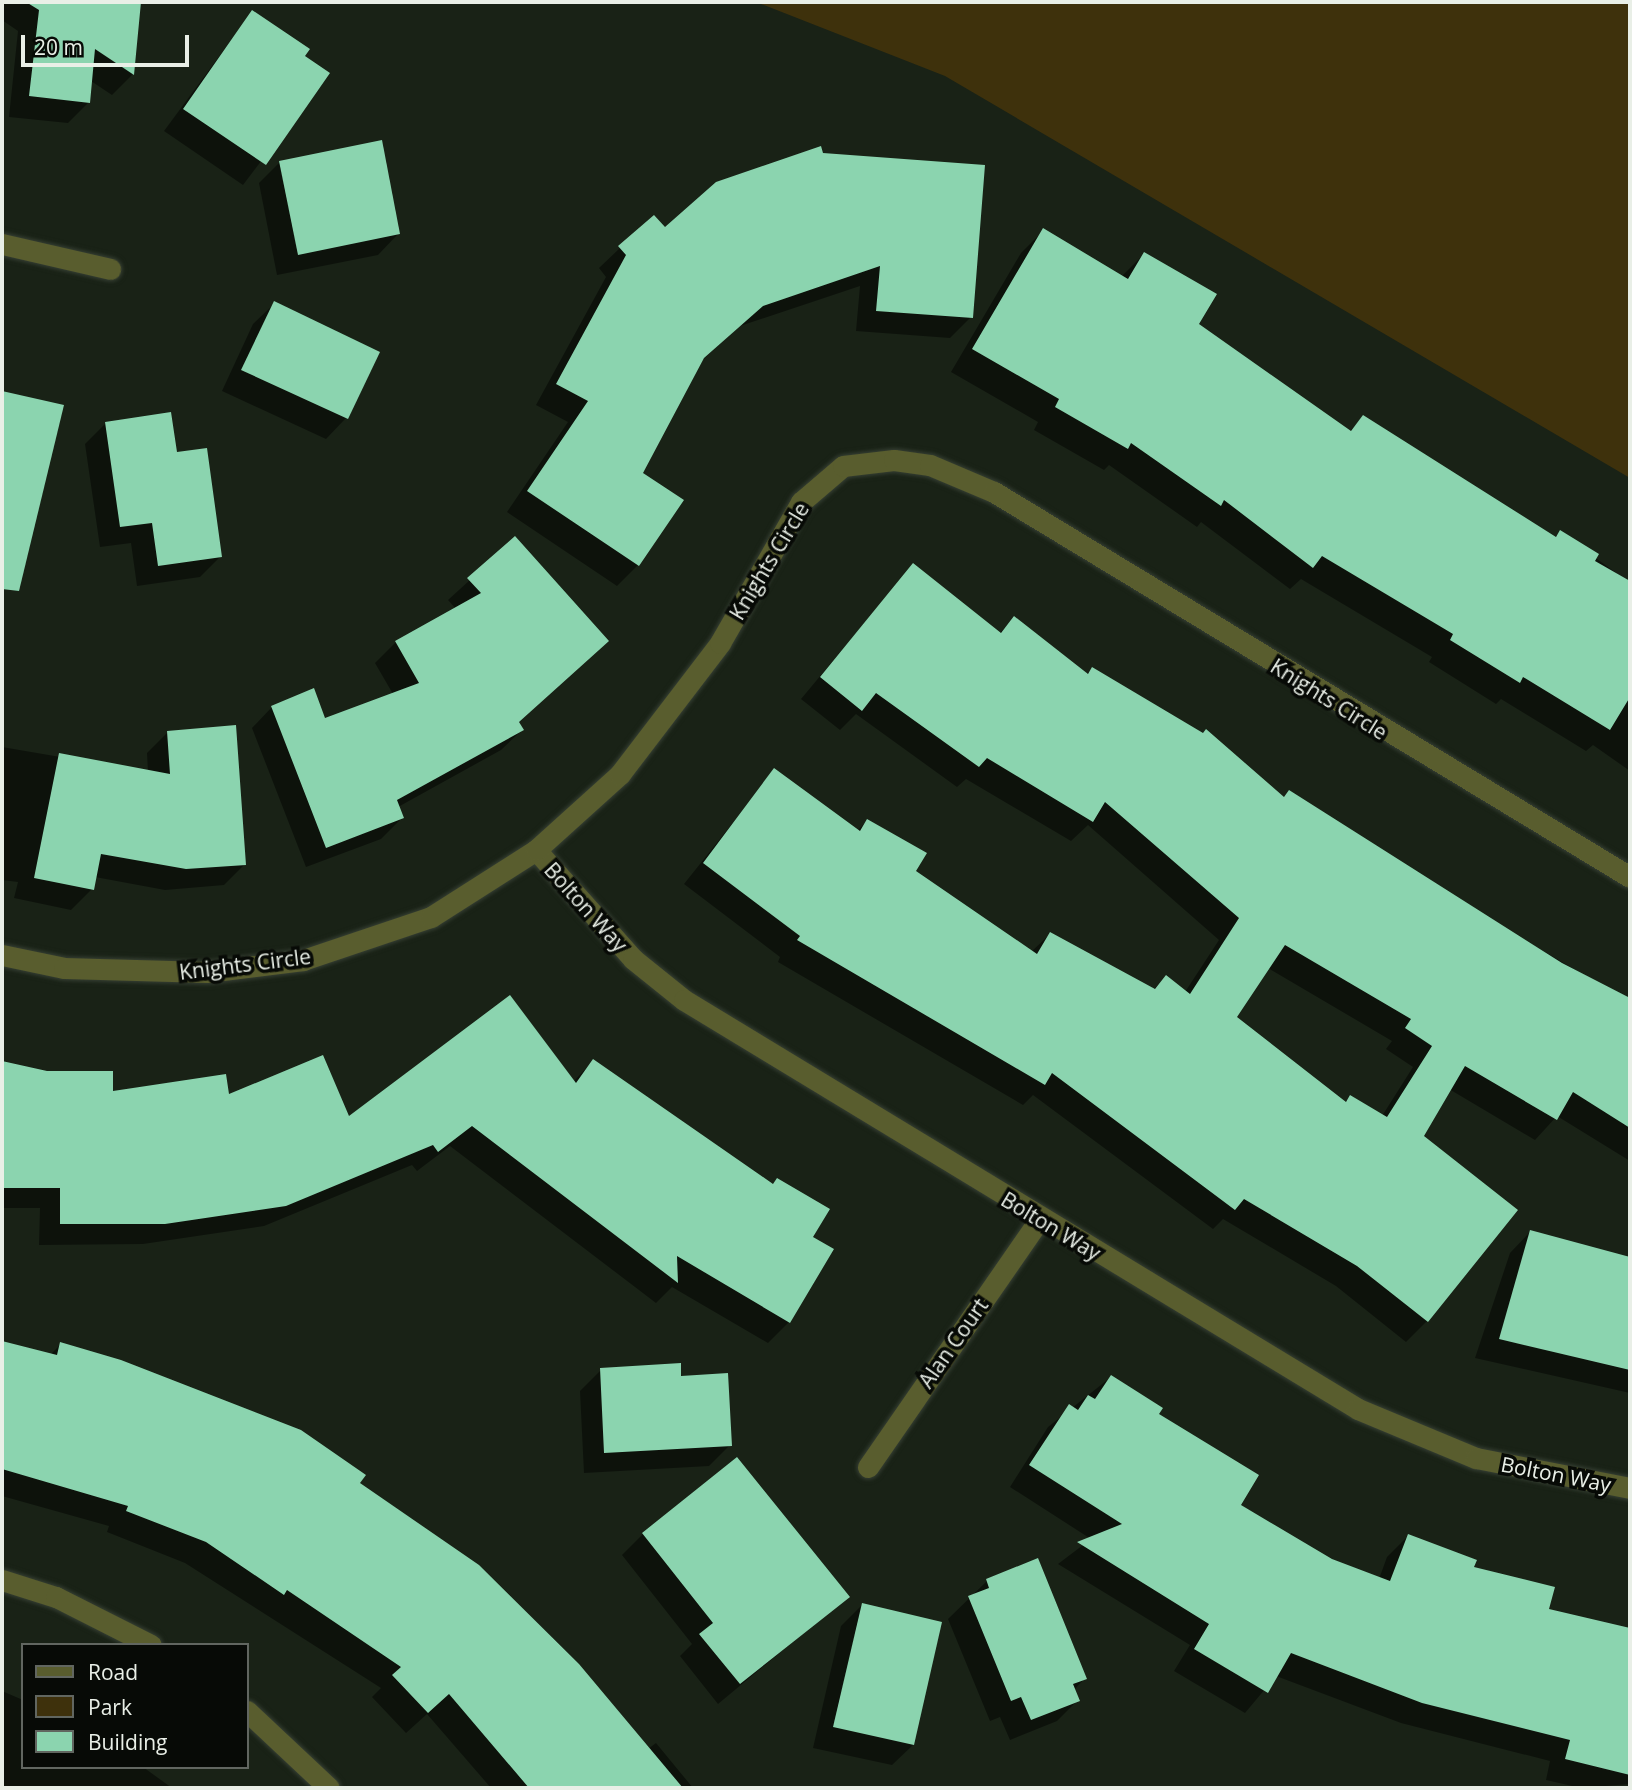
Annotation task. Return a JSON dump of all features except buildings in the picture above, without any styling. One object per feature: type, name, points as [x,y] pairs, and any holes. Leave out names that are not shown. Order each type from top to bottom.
[{"type":"street","points":[[2,244],[110,269]]},
{"type":"street","name":"Knights Circle","points":[[2,955],[137,973],[303,960],[431,917],[536,850],[620,774],[673,712],[801,502],[844,466],[894,460],[930,465],[994,492],[1630,877]]},
{"type":"street","name":"Bolton Way","points":[[536,850],[633,960],[684,1000],[1039,1220],[1358,1409],[1476,1458],[1630,1488]]},
{"type":"street","name":"Alan Court","points":[[868,1467],[1039,1220]]},
{"type":"street","points":[[2,1580],[56,1597],[147,1643]]},
{"type":"street","points":[[248,1713],[329,1788]]},
{"type":"green space","points":[[756,2],[1630,2],[1630,478],[945,76]]}]
